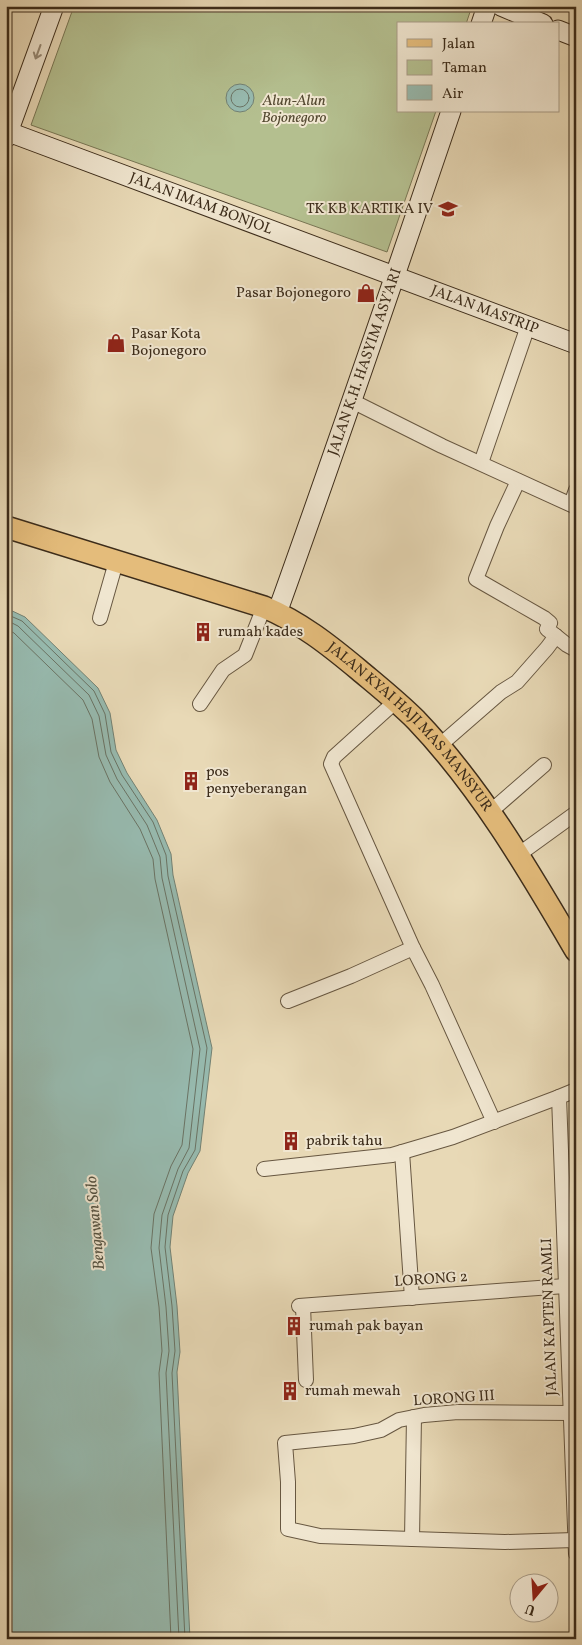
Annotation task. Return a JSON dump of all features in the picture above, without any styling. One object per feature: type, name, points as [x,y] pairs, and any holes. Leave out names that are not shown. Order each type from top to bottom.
[{"type":"main road","points":[[7,133],[54,6]]},
{"type":"main road","points":[[482,22],[487,6]]},
{"type":"main road","points":[[501,6],[539,22]]},
{"type":"main road","points":[[560,31],[576,37]]},
{"type":"main road","name":"JALAN K.H. HASYIM ASY'ARI","points":[[271,610],[352,401],[451,112]]},
{"type":"main road","name":"JALAN IMAM BONJOL","points":[[7,133],[394,275]]},
{"type":"main road","name":"JALAN MASTRIP","points":[[394,275],[576,344]]},
{"type":"main road","name":"JALAN KYAI HAJI MAS MANSYUR","points":[[6,527],[271,610],[303,626],[396,701],[439,746],[490,812],[576,951]]},
{"type":"street","points":[[481,463],[528,326]]},
{"type":"street","points":[[352,401],[442,446],[573,506],[576,490]]},
{"type":"street","points":[[518,481],[476,579],[544,618],[550,623],[546,629],[576,650]]},
{"type":"street","points":[[100,618],[116,562]]},
{"type":"street","points":[[200,704],[223,670],[245,655],[271,610]]},
{"type":"street","points":[[439,746],[501,692],[517,682],[556,636]]},
{"type":"street","points":[[396,701],[334,757],[331,764],[413,948],[432,985],[494,1122]]},
{"type":"street","points":[[490,812],[544,765]]},
{"type":"street","points":[[518,855],[576,813]]},
{"type":"street","points":[[288,1001],[351,976],[413,948]]},
{"type":"street","points":[[264,1169],[351,1160],[402,1152],[494,1122],[576,1090]]},
{"type":"street","name":"JALAN KAPTEN RAMLI","points":[[559,1097],[575,1547]]},
{"type":"street","points":[[402,1152],[412,1298]]},
{"type":"street","name":"LORONG 2","points":[[306,1380],[301,1306],[565,1286]]},
{"type":"street","name":"LORONG III","points":[[412,1539],[320,1536],[288,1529],[288,1482],[284,1443],[354,1436],[381,1430],[399,1420],[458,1412],[569,1413]]},
{"type":"street","points":[[414,1417],[412,1539],[505,1542],[575,1547]]},
{"type":"green space","name":"Alun-Alun Bojonegoro","points":[[74,6],[472,6],[467,22],[397,22],[397,112],[436,112],[387,252],[31,125]]},
{"type":"water","points":[[240,84],[250,88],[254,98],[250,108],[240,112],[230,108],[226,98],[230,88]]},
{"type":"water","name":"Bengawan Solo","points":[[6,608],[25,617],[98,688],[110,713],[116,750],[127,773],[157,820],[171,854],[173,875],[212,1048],[200,1151],[188,1173],[173,1216],[170,1247],[180,1352],[177,1372],[190,1639],[6,1639]]},
{"type":"place","name":"TK KB KARTIKA IV","points":[[448,209]]},
{"type":"place","name":"Pasar Bojonegoro","points":[[366,293]]},
{"type":"place","name":"Pasar Kota Bojonegoro","points":[[116,343]]},
{"type":"place","name":"rumah kades","points":[[203,632]]},
{"type":"place","name":"pos penyeberangan","points":[[191,781]]},
{"type":"place","name":"pabrik tahu","points":[[291,1141]]},
{"type":"place","name":"rumah pak bayan","points":[[294,1326]]},
{"type":"place","name":"rumah mewah","points":[[290,1391]]}]
